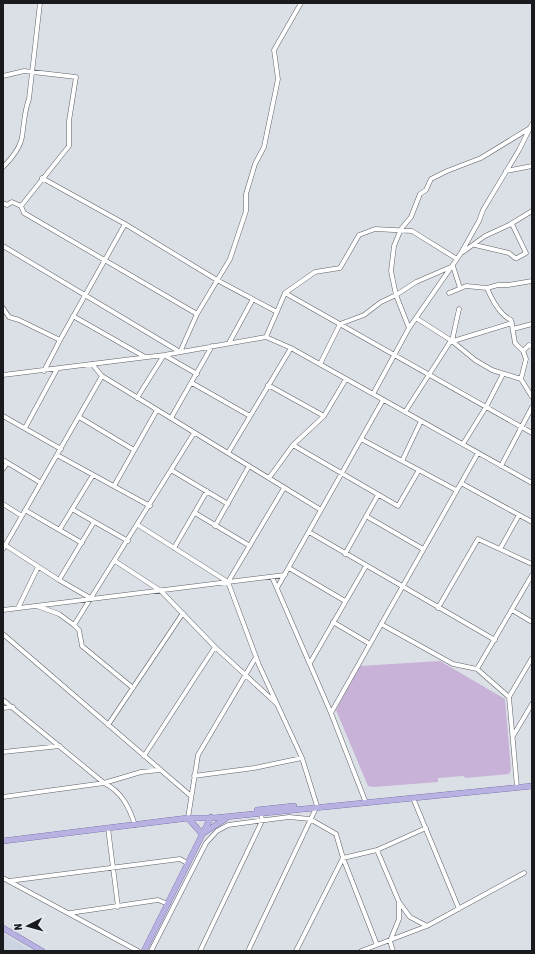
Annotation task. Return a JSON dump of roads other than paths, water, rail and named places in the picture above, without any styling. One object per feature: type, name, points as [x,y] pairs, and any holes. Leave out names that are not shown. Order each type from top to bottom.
[{"type":"main road","points":[[3,840],[188,818],[233,816],[287,807],[366,803],[532,786]]},
{"type":"main road","points":[[209,817],[261,811]]},
{"type":"main road","points":[[202,834],[219,821],[233,816]]},
{"type":"main road","points":[[144,951],[209,817]]},
{"type":"main road","points":[[188,818],[202,834]]},
{"type":"main road","points":[[3,928],[42,951]]},
{"type":"street","points":[[3,167],[18,149],[22,137],[26,108],[29,99],[40,3]]},
{"type":"street","points":[[180,352],[197,314],[230,259],[246,211],[246,194],[255,164],[264,147],[278,79],[274,50],[301,3]]},
{"type":"street","points":[[3,76],[24,72],[76,77],[69,121],[68,146],[21,206]]},
{"type":"street","points":[[373,394],[409,328],[461,254],[479,221],[483,210],[531,126]]},
{"type":"street","points":[[409,328],[396,295],[391,270],[394,246],[401,229],[412,217],[420,194],[426,190],[431,179],[481,158],[531,126]]},
{"type":"street","points":[[506,171],[532,166]]},
{"type":"street","points":[[42,178],[125,224],[217,280],[277,312]]},
{"type":"street","points":[[3,204],[7,205],[12,202],[21,206],[24,213],[197,314]]},
{"type":"street","points":[[461,254],[485,236],[512,224],[532,211]]},
{"type":"street","points":[[44,371],[85,294],[125,224]]},
{"type":"street","points":[[475,244],[508,253],[515,258],[521,257],[526,253],[512,224]]},
{"type":"street","points":[[266,337],[286,293],[315,272],[340,268],[359,235],[375,229],[412,230],[457,259]]},
{"type":"street","points":[[3,246],[180,352]]},
{"type":"street","points":[[320,364],[340,324],[364,315],[381,302],[396,295],[416,282],[453,266]]},
{"type":"street","points":[[453,266],[460,288]]},
{"type":"street","points":[[449,293],[466,286],[487,288],[498,285],[532,281]]},
{"type":"street","points":[[487,288],[506,318],[511,320],[515,343],[523,351],[526,359],[521,380]]},
{"type":"street","points":[[286,293],[532,434]]},
{"type":"street","points":[[229,343],[252,299]]},
{"type":"street","points":[[3,308],[9,318],[20,320],[60,340]]},
{"type":"street","points":[[452,341],[459,309]]},
{"type":"street","points":[[73,316],[146,357]]},
{"type":"street","points":[[416,318],[452,341],[475,360],[503,374],[521,380],[532,397]]},
{"type":"street","points":[[405,412],[450,342],[512,324]]},
{"type":"street","points":[[513,329],[532,324]]},
{"type":"street","points":[[3,376],[164,355],[266,337],[291,348],[532,483]]},
{"type":"street","points":[[523,351],[529,345],[532,346]]},
{"type":"street","points":[[171,418],[212,346]]},
{"type":"street","points":[[228,453],[291,348]]},
{"type":"street","points":[[164,355],[197,374]]},
{"type":"street","points":[[138,398],[164,355]]},
{"type":"street","points":[[92,364],[102,376],[321,510]]},
{"type":"street","points":[[25,428],[57,369]]},
{"type":"street","points":[[462,444],[486,407],[503,374]]},
{"type":"street","points":[[92,599],[4,547],[102,376]]},
{"type":"street","points":[[269,478],[293,445],[324,416],[346,379]]},
{"type":"street","points":[[192,383],[250,416]]},
{"type":"street","points":[[268,386],[324,416]]},
{"type":"street","points":[[277,588],[383,400]]},
{"type":"street","points":[[501,466],[532,407]]},
{"type":"street","points":[[114,486],[157,410]]},
{"type":"street","points":[[79,417],[134,450]]},
{"type":"street","points":[[4,418],[25,428],[60,449]]},
{"type":"street","points":[[402,461],[422,421]]},
{"type":"street","points":[[74,625],[92,599],[194,433]]},
{"type":"street","points":[[362,439],[456,490]]},
{"type":"street","points":[[293,445],[398,506],[419,470]]},
{"type":"street","points":[[331,713],[478,453]]},
{"type":"street","points":[[57,455],[150,506]]},
{"type":"street","points":[[3,469],[5,462],[41,483]]},
{"type":"street","points":[[216,526],[249,466]]},
{"type":"street","points":[[171,470],[228,504]]},
{"type":"street","points":[[60,529],[93,475]]},
{"type":"street","points":[[461,483],[532,522]]},
{"type":"street","points":[[228,582],[284,488]]},
{"type":"street","points":[[174,548],[207,491]]},
{"type":"street","points":[[345,554],[378,495]]},
{"type":"street","points":[[3,504],[22,516]]},
{"type":"street","points":[[72,509],[128,541]]},
{"type":"street","points":[[26,510],[82,543]]},
{"type":"street","points":[[195,514],[250,546]]},
{"type":"street","points":[[500,549],[519,515]]},
{"type":"street","points":[[366,516],[423,549]]},
{"type":"street","points":[[59,580],[94,522]]},
{"type":"street","points":[[138,525],[228,582],[256,658],[302,758],[316,806],[248,951]]},
{"type":"street","points":[[309,532],[495,640]]},
{"type":"street","points":[[3,537],[8,540]]},
{"type":"street","points":[[438,608],[478,539],[532,564]]},
{"type":"street","points":[[115,561],[161,590],[244,676],[279,706]]},
{"type":"street","points":[[310,663],[366,566]]},
{"type":"street","points":[[18,608],[38,567]]},
{"type":"street","points":[[288,568],[345,601]]},
{"type":"street","points":[[3,610],[285,575]]},
{"type":"street","points":[[477,669],[532,575]]},
{"type":"street","points":[[272,577],[331,713],[366,803]]},
{"type":"street","points":[[37,606],[59,614],[74,625],[79,630],[82,646],[133,688]]},
{"type":"street","points":[[512,610],[532,622]]},
{"type":"street","points":[[108,725],[183,614]]},
{"type":"street","points":[[334,622],[370,644]]},
{"type":"street","points":[[381,624],[453,664],[477,669],[509,697]]},
{"type":"street","points":[[3,634],[191,796]]},
{"type":"street","points":[[144,756],[215,647]]},
{"type":"street","points":[[188,818],[198,755],[256,658]]},
{"type":"street","points":[[517,787],[509,697],[532,658]]},
{"type":"street","points":[[3,700],[104,783],[111,787],[127,803],[135,825]]},
{"type":"street","points":[[513,737],[532,704]]},
{"type":"street","points":[[3,708],[13,707]]},
{"type":"street","points":[[3,752],[60,746]]},
{"type":"street","points":[[194,776],[254,768],[302,758]]},
{"type":"street","points":[[3,797],[104,783],[141,772],[160,770]]},
{"type":"street","points":[[413,798],[459,909]]},
{"type":"street","points":[[200,951],[262,821],[261,811]]},
{"type":"street","points":[[151,951],[206,843],[217,831],[228,825],[289,818],[310,819],[336,834],[343,858],[377,945]]},
{"type":"street","points":[[108,828],[118,907]]},
{"type":"street","points":[[296,951],[343,858],[377,850],[426,828]]},
{"type":"street","points":[[377,850],[399,902],[410,917],[427,926]]},
{"type":"street","points":[[9,881],[180,859],[187,863]]},
{"type":"street","points":[[361,951],[427,926],[524,873]]},
{"type":"street","points":[[3,878],[138,951]]},
{"type":"street","points":[[70,913],[158,900],[168,904]]},
{"type":"street","points":[[394,951],[390,941],[399,919],[399,902]]}]
